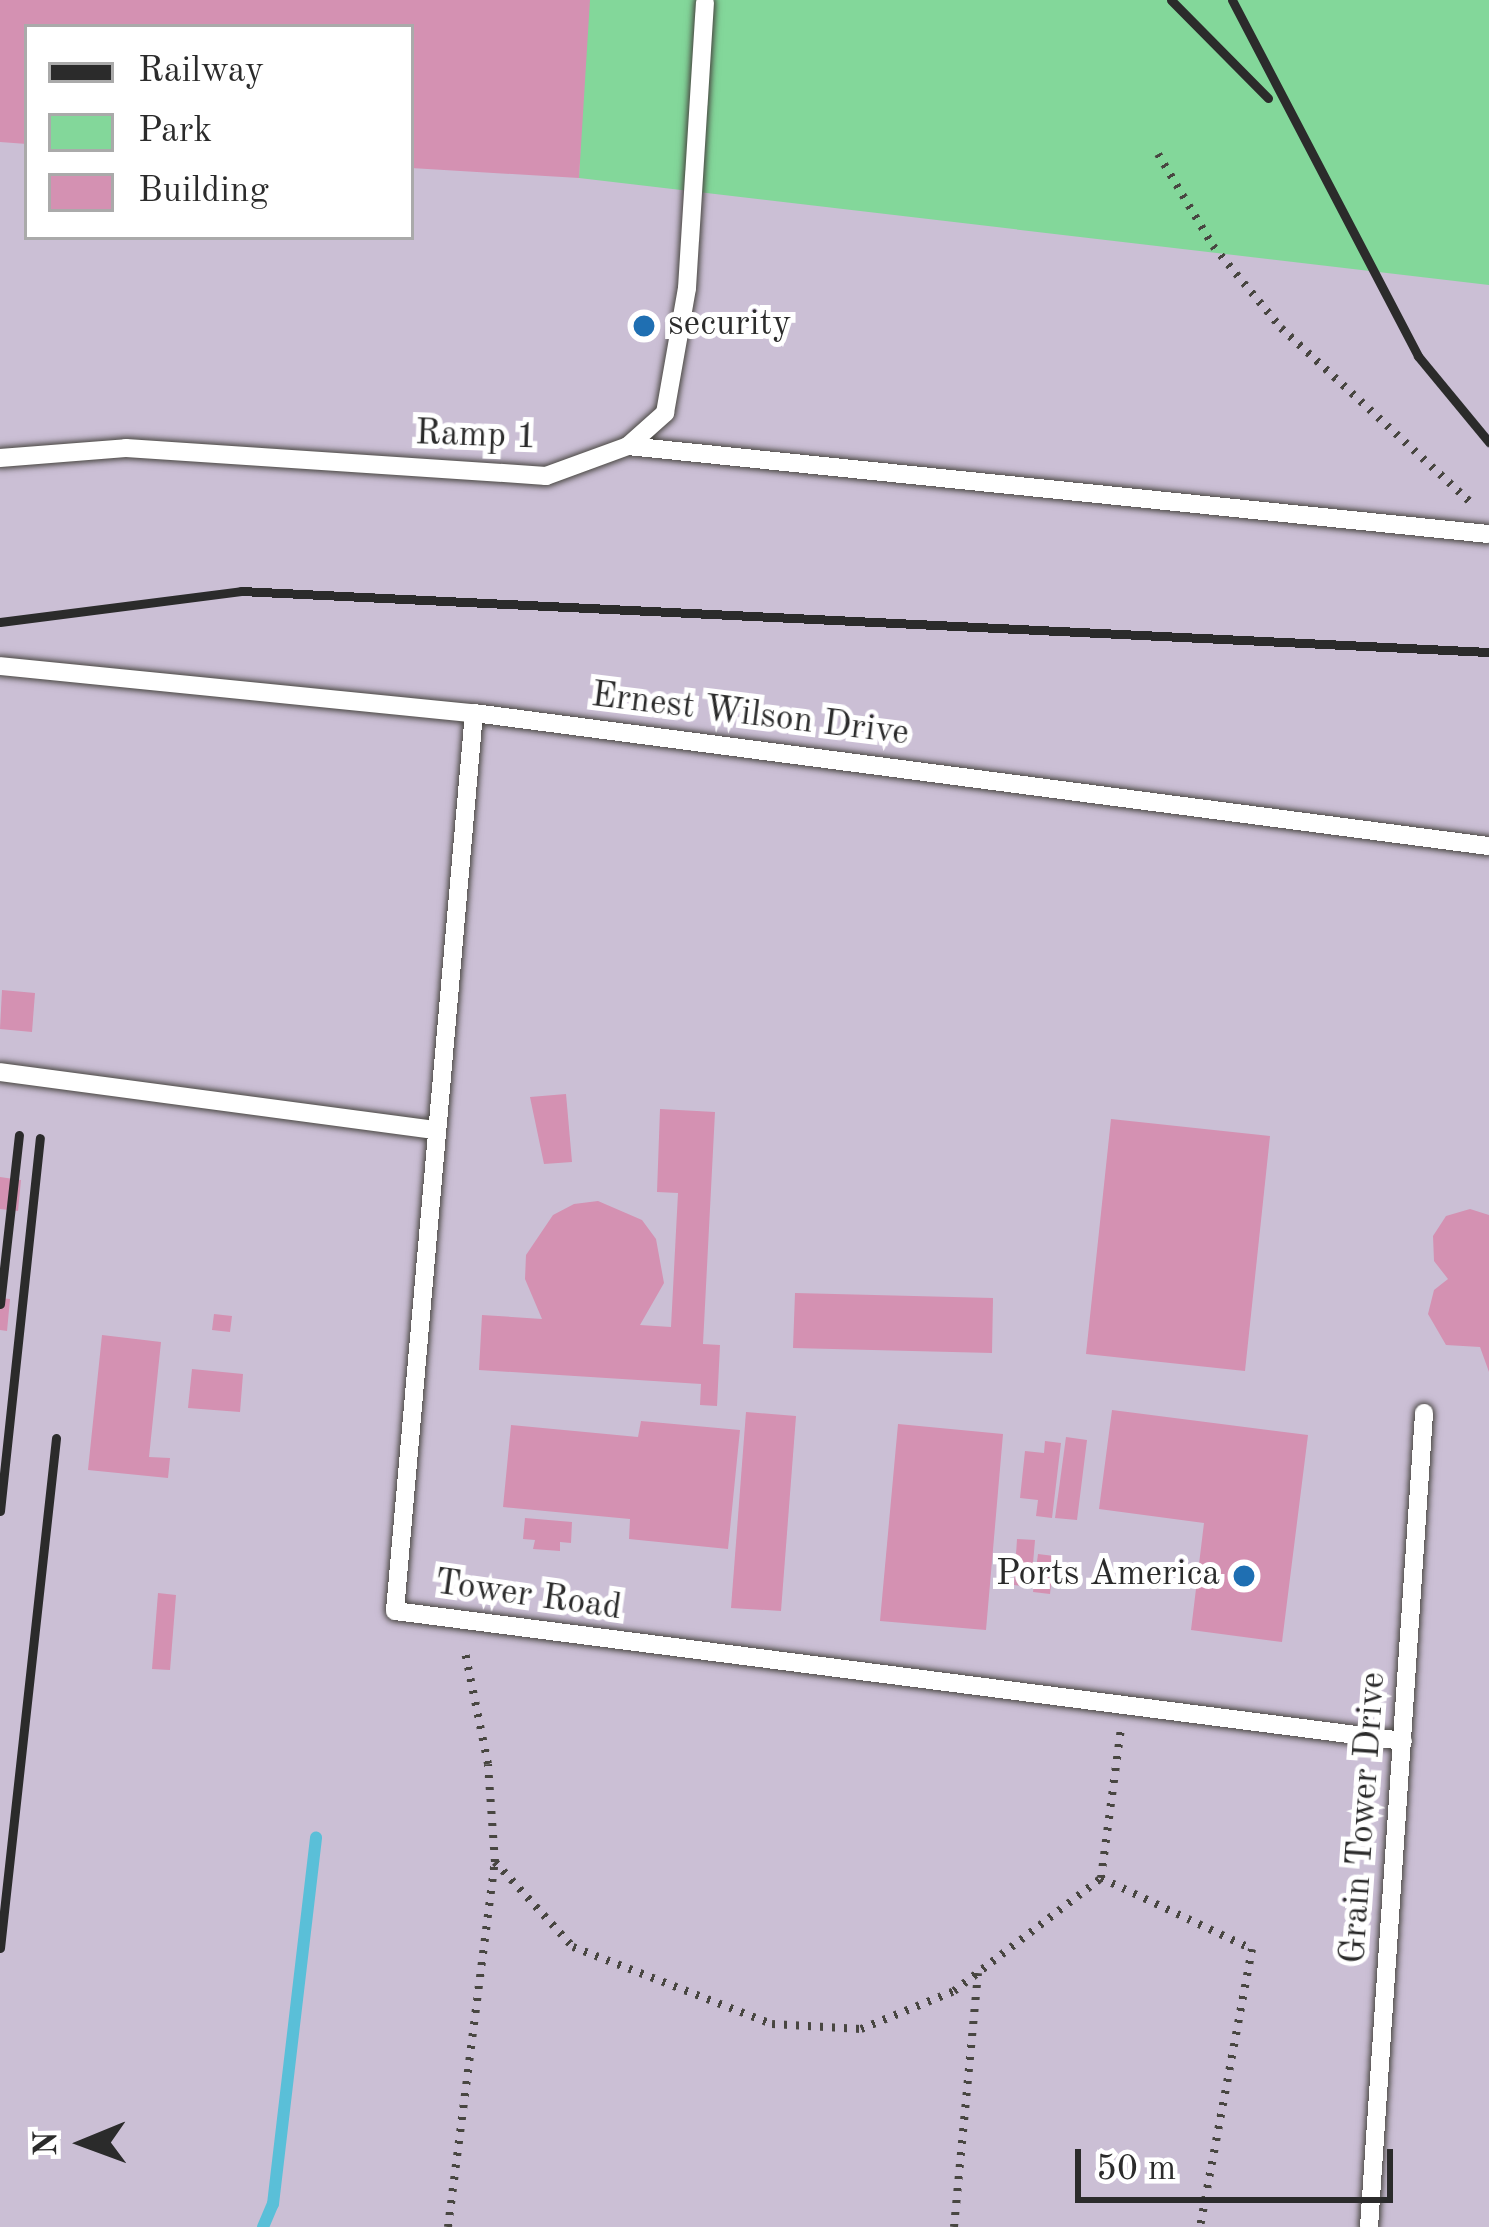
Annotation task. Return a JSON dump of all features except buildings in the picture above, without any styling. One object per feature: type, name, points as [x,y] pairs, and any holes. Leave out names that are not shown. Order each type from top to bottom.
[{"type":"lane","name":"Ramp 1","points":[[0,458],[126,448],[546,476],[628,446],[665,413],[687,288],[705,3]]},
{"type":"lane","points":[[628,446],[1489,534]]},
{"type":"lane","name":"Ernest Wilson Drive","points":[[0,666],[475,713],[1489,846]]},
{"type":"lane","name":"Tower Road","points":[[475,713],[395,1611],[1124,1710],[1403,1741]]},
{"type":"lane","points":[[0,1072],[435,1130]]},
{"type":"lane","name":"Grain Tower Drive","points":[[1369,2227],[1424,1413]]},
{"type":"path","points":[[1159,154],[1213,246],[1281,328],[1489,519]]},
{"type":"path","points":[[448,2227],[494,1862],[488,1764],[459,1622]]},
{"type":"path","points":[[494,1862],[573,1947],[772,2024],[860,2029],[925,2009],[1101,1878],[1124,1710]]},
{"type":"path","points":[[1101,1878],[1252,1949],[1200,2227]]},
{"type":"path","points":[[954,2227],[978,1971]]},
{"type":"shaded area","points":[[0,0],[1489,0],[1489,2227],[0,2227]]},
{"type":"green space","points":[[587,0],[1489,0],[1489,285],[579,178]]},
{"type":"waterway","points":[[263,2227],[273,2204],[316,1838]]},
{"type":"railway","points":[[1171,0],[1268,98]]},
{"type":"railway","points":[[1232,0],[1418,356],[1489,442]]},
{"type":"railway","points":[[0,622],[241,591],[1489,652]]},
{"type":"railway","points":[[0,1304],[19,1135]]},
{"type":"railway","points":[[0,1511],[40,1138]]},
{"type":"railway","points":[[0,1948],[56,1438]]},
{"type":"place","name":"security","points":[[644,326]]},
{"type":"place","name":"Ports America","points":[[1244,1576]]}]
